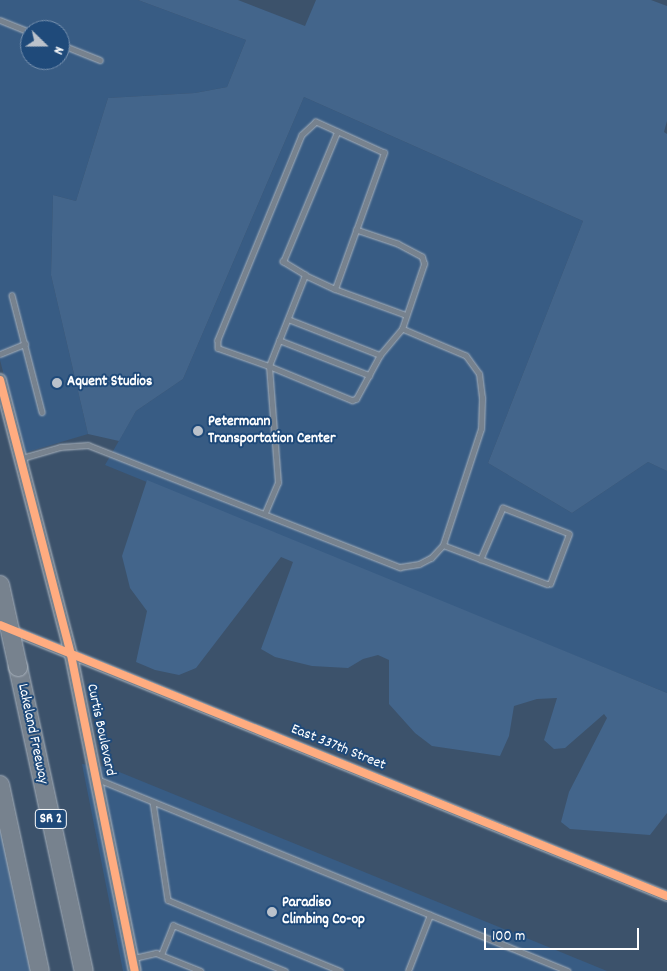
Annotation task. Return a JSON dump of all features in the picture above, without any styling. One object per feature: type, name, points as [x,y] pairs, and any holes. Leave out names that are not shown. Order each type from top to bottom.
[{"type":"highway","name":"Lakeland Freeway","points":[[0,585],[84,971]]},
{"type":"highway","points":[[0,785],[40,971]]},
{"type":"street","name":"Curtis Boulevard","points":[[0,380],[71,654],[134,965]]},
{"type":"street","name":"East 337th Street","points":[[0,625],[667,896]]},
{"type":"lane","points":[[0,20],[20,28]]},
{"type":"lane","points":[[70,48],[100,60]]},
{"type":"lane","points":[[335,289],[356,230],[384,153],[316,122],[302,135],[218,340],[218,348],[270,366],[352,400],[356,399],[380,355],[402,329],[424,264],[422,257],[398,244],[356,230]]},
{"type":"lane","points":[[338,132],[283,262],[335,289],[406,315]]},
{"type":"lane","points":[[265,513],[278,482],[270,366],[305,275]]},
{"type":"lane","points":[[12,295],[42,412]]},
{"type":"lane","points":[[288,319],[380,355]]},
{"type":"lane","points":[[21,458],[60,447],[88,445],[400,567],[431,558],[443,545],[481,429],[478,374],[466,356],[402,329]]},
{"type":"lane","points":[[279,340],[369,375]]},
{"type":"lane","points":[[0,354],[25,344]]},
{"type":"lane","points":[[443,545],[481,559],[550,584],[570,534],[503,508],[481,559]]},
{"type":"lane","points":[[96,778],[568,971]]},
{"type":"lane","points":[[153,802],[168,900],[340,971]]},
{"type":"lane","points":[[408,971],[430,914]]},
{"type":"lane","points":[[161,955],[172,925],[285,971]]},
{"type":"lane","points":[[134,965],[156,953],[201,971]]},
{"type":"shaded area","points":[[0,0],[138,0],[246,40],[227,87],[195,93],[108,98],[76,201],[53,195],[51,275],[88,434],[24,453],[0,360]]},
{"type":"shaded area","points":[[138,0],[238,0],[305,26],[316,0],[651,0],[667,6],[667,121],[664,132],[667,134],[667,471],[648,462],[572,513],[488,463],[583,221],[304,97],[183,379],[136,411],[119,441],[88,434],[51,275],[53,195],[76,201],[108,98],[195,93],[227,87],[246,40]]},
{"type":"shaded area","points":[[304,97],[583,221],[488,463],[572,513],[648,462],[667,471],[667,693],[105,465],[136,411],[183,379]]},
{"type":"shaded area","points":[[147,480],[667,693],[667,813],[650,835],[570,829],[561,822],[569,792],[607,718],[604,714],[565,748],[554,749],[544,740],[557,698],[537,699],[514,706],[509,736],[500,756],[432,746],[415,733],[389,704],[389,660],[378,655],[363,659],[348,668],[312,666],[275,657],[261,649],[293,562],[281,557],[196,668],[179,675],[155,670],[136,662],[147,611],[130,588],[122,556]]},
{"type":"shaded area","points":[[82,764],[107,767],[607,971],[123,971]]},
{"type":"shaded area","points":[[0,814],[34,971],[0,971]]},
{"type":"cycle path","points":[[0,380],[71,655],[135,971]]},
{"type":"cycle path","points":[[0,625],[667,896]]},
{"type":"place","name":"Aquent Studios","points":[[57,383]]},
{"type":"place","name":"Petermann Transportation Center","points":[[198,431]]},
{"type":"place","name":"Paradiso Climbing Co-op","points":[[272,912]]}]
